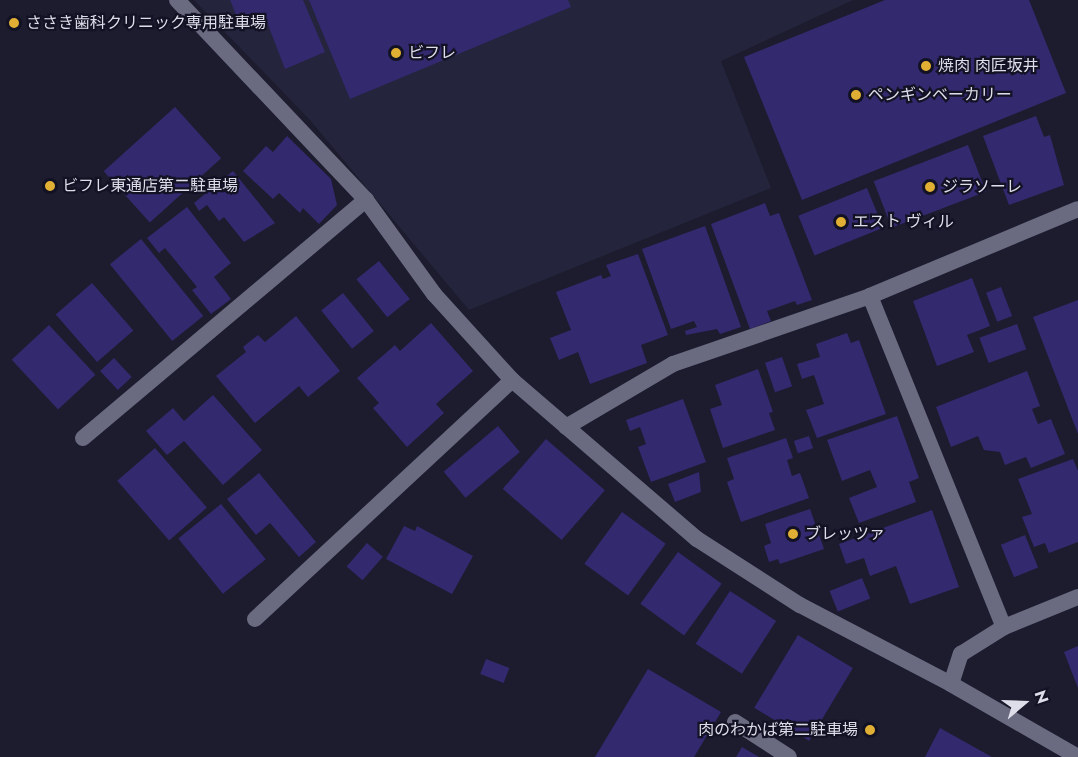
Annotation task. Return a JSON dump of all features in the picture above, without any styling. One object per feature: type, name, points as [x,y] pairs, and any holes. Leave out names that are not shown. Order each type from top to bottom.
[{"type":"street","points":[[177,0],[366,200],[434,294],[512,380],[697,538],[800,605],[951,684],[1078,757]]},
{"type":"street","points":[[83,438],[366,200]]},
{"type":"street","points":[[566,427],[673,364],[870,296],[1078,208]]},
{"type":"street","points":[[870,296],[1004,627]]},
{"type":"street","points":[[255,619],[512,380]]},
{"type":"street","points":[[951,684],[961,654],[1004,627],[1078,597]]},
{"type":"street","points":[[735,722],[789,757]]},
{"type":"shaded area","points":[[194,0],[853,0],[721,61],[771,188],[469,310],[310,120]]},
{"type":"building","points":[[230,0],[303,0],[325,52],[285,69],[265,17],[241,27]]},
{"type":"building","name":"ビフレ","points":[[309,0],[568,0],[571,7],[350,99]]},
{"type":"building","points":[[885,0],[1029,0],[1066,93],[802,200],[744,57]]},
{"type":"building","points":[[175,107],[221,158],[150,223],[104,171]]},
{"type":"building","points":[[1036,116],[1044,137],[1050,135],[1064,185],[1009,205],[983,136]]},
{"type":"building","points":[[287,136],[331,179],[337,205],[319,224],[303,208],[300,213],[279,193],[273,199],[243,171],[266,146],[273,152]]},
{"type":"building","name":"ジラソーレ","points":[[968,145],[986,192],[892,228],[874,181]]},
{"type":"building","points":[[233,171],[275,223],[244,242],[224,217],[219,221],[207,205],[199,211],[194,203]]},
{"type":"building","name":"エスト ヴィル","points":[[867,188],[883,228],[814,256],[798,216]]},
{"type":"building","points":[[765,203],[770,216],[779,213],[812,300],[797,305],[795,301],[767,311],[771,321],[750,329],[711,224]]},
{"type":"building","points":[[187,207],[231,263],[214,277],[231,299],[211,314],[192,290],[197,287],[165,248],[159,253],[147,238]]},
{"type":"building","points":[[705,226],[741,327],[720,334],[717,329],[686,335],[685,331],[697,327],[694,321],[671,329],[642,249]]},
{"type":"building","points":[[141,239],[203,316],[172,341],[110,264]]},
{"type":"building","points":[[638,254],[668,335],[641,345],[647,363],[590,384],[578,352],[559,360],[550,338],[571,330],[556,292],[601,275],[603,279],[611,276],[606,265]]},
{"type":"building","points":[[379,261],[410,299],[387,317],[356,279]]},
{"type":"building","points":[[972,278],[990,326],[967,335],[974,352],[937,366],[913,301]]},
{"type":"building","points":[[92,283],[133,331],[97,362],[56,314]]},
{"type":"building","points":[[1001,287],[1012,316],[997,322],[986,293]]},
{"type":"building","points":[[343,293],[374,331],[352,349],[321,311]]},
{"type":"building","points":[[1078,300],[1078,434],[1033,317]]},
{"type":"building","points":[[296,316],[340,371],[308,397],[299,386],[255,423],[216,376],[246,352],[243,347],[258,335],[265,342]]},
{"type":"building","points":[[431,323],[473,371],[436,404],[444,413],[407,447],[373,408],[379,403],[357,378],[395,345],[400,351]]},
{"type":"building","points":[[1017,324],[1026,349],[989,363],[979,338]]},
{"type":"building","points":[[49,325],[95,375],[58,410],[12,360]]},
{"type":"building","points":[[847,333],[851,343],[859,340],[886,414],[817,438],[806,410],[824,404],[814,375],[802,379],[797,364],[820,357],[816,344]]},
{"type":"building","points":[[782,357],[792,386],[775,392],[765,363]]},
{"type":"building","points":[[114,358],[132,377],[118,390],[100,371]]},
{"type":"building","points":[[758,369],[773,412],[769,413],[775,430],[723,448],[710,409],[722,405],[715,385]]},
{"type":"building","points":[[1027,371],[1040,406],[1032,409],[1038,424],[1051,419],[1065,454],[1031,468],[1026,457],[1005,465],[1000,452],[984,450],[978,436],[951,447],[936,407]]},
{"type":"building","points":[[213,395],[262,450],[223,485],[184,441],[167,455],[146,431],[173,408],[184,421]]},
{"type":"building","points":[[683,399],[706,462],[651,482],[638,447],[646,444],[640,427],[630,431],[626,420]]},
{"type":"building","points":[[897,416],[919,478],[909,482],[916,502],[859,523],[849,498],[877,487],[870,470],[842,481],[827,440]]},
{"type":"building","points":[[498,426],[520,452],[465,498],[444,472]]},
{"type":"building","points":[[809,436],[813,448],[798,453],[794,441]]},
{"type":"building","points":[[786,438],[793,458],[787,460],[792,476],[800,473],[809,498],[741,522],[727,482],[734,479],[727,458]]},
{"type":"building","points":[[546,439],[605,490],[562,540],[503,489]]},
{"type":"building","points":[[155,448],[207,508],[169,540],[117,481]]},
{"type":"building","points":[[1073,459],[1078,471],[1078,542],[1049,553],[1045,543],[1034,547],[1022,517],[1032,514],[1018,479]]},
{"type":"building","points":[[699,472],[701,492],[675,502],[668,484]]},
{"type":"building","points":[[259,473],[316,542],[299,557],[270,523],[256,535],[227,499]]},
{"type":"building","points":[[221,504],[266,559],[223,594],[178,539]]},
{"type":"building","name":"ブレッツァ","points":[[810,509],[824,549],[780,564],[778,559],[769,562],[764,546],[771,543],[765,524]]},
{"type":"building","points":[[932,510],[959,587],[910,604],[896,566],[870,576],[864,558],[846,564],[839,544]]},
{"type":"building","points":[[622,512],[666,544],[628,596],[584,564]]},
{"type":"building","points":[[404,526],[415,531],[417,526],[473,556],[452,594],[386,559]]},
{"type":"building","points":[[1025,535],[1038,567],[1014,577],[1001,545]]},
{"type":"building","points":[[367,543],[383,557],[363,580],[347,566]]},
{"type":"building","points":[[678,552],[722,584],[684,636],[640,604]]},
{"type":"building","points":[[862,578],[870,598],[838,612],[830,591]]},
{"type":"building","points":[[730,591],[776,621],[742,674],[696,644]]},
{"type":"building","points":[[798,635],[853,668],[809,741],[754,708]]},
{"type":"building","points":[[1078,646],[1078,688],[1064,652]]},
{"type":"building","points":[[486,659],[509,668],[504,683],[480,674]]},
{"type":"building","points":[[648,669],[721,712],[694,757],[595,757]]},
{"type":"building","points":[[940,728],[992,757],[925,757]]},
{"type":"building","points":[[742,747],[759,757],[736,757]]},
{"type":"place","name":"ささき歯科クリニック専用駐車場","points":[[14,23]]},
{"type":"place","name":"ビフレ","points":[[396,53]]},
{"type":"place","name":"焼肉 肉匠坂井","points":[[926,66]]},
{"type":"place","name":"ペンギンベーカリー","points":[[856,95]]},
{"type":"place","name":"ビフレ東通店第二駐車場","points":[[50,186]]},
{"type":"place","name":"ジラソーレ","points":[[930,187]]},
{"type":"place","name":"エスト ヴィル","points":[[841,222]]},
{"type":"place","name":"ブレッツァ","points":[[793,534]]},
{"type":"place","name":"肉のわかば第二駐車場","points":[[870,730]]}]
